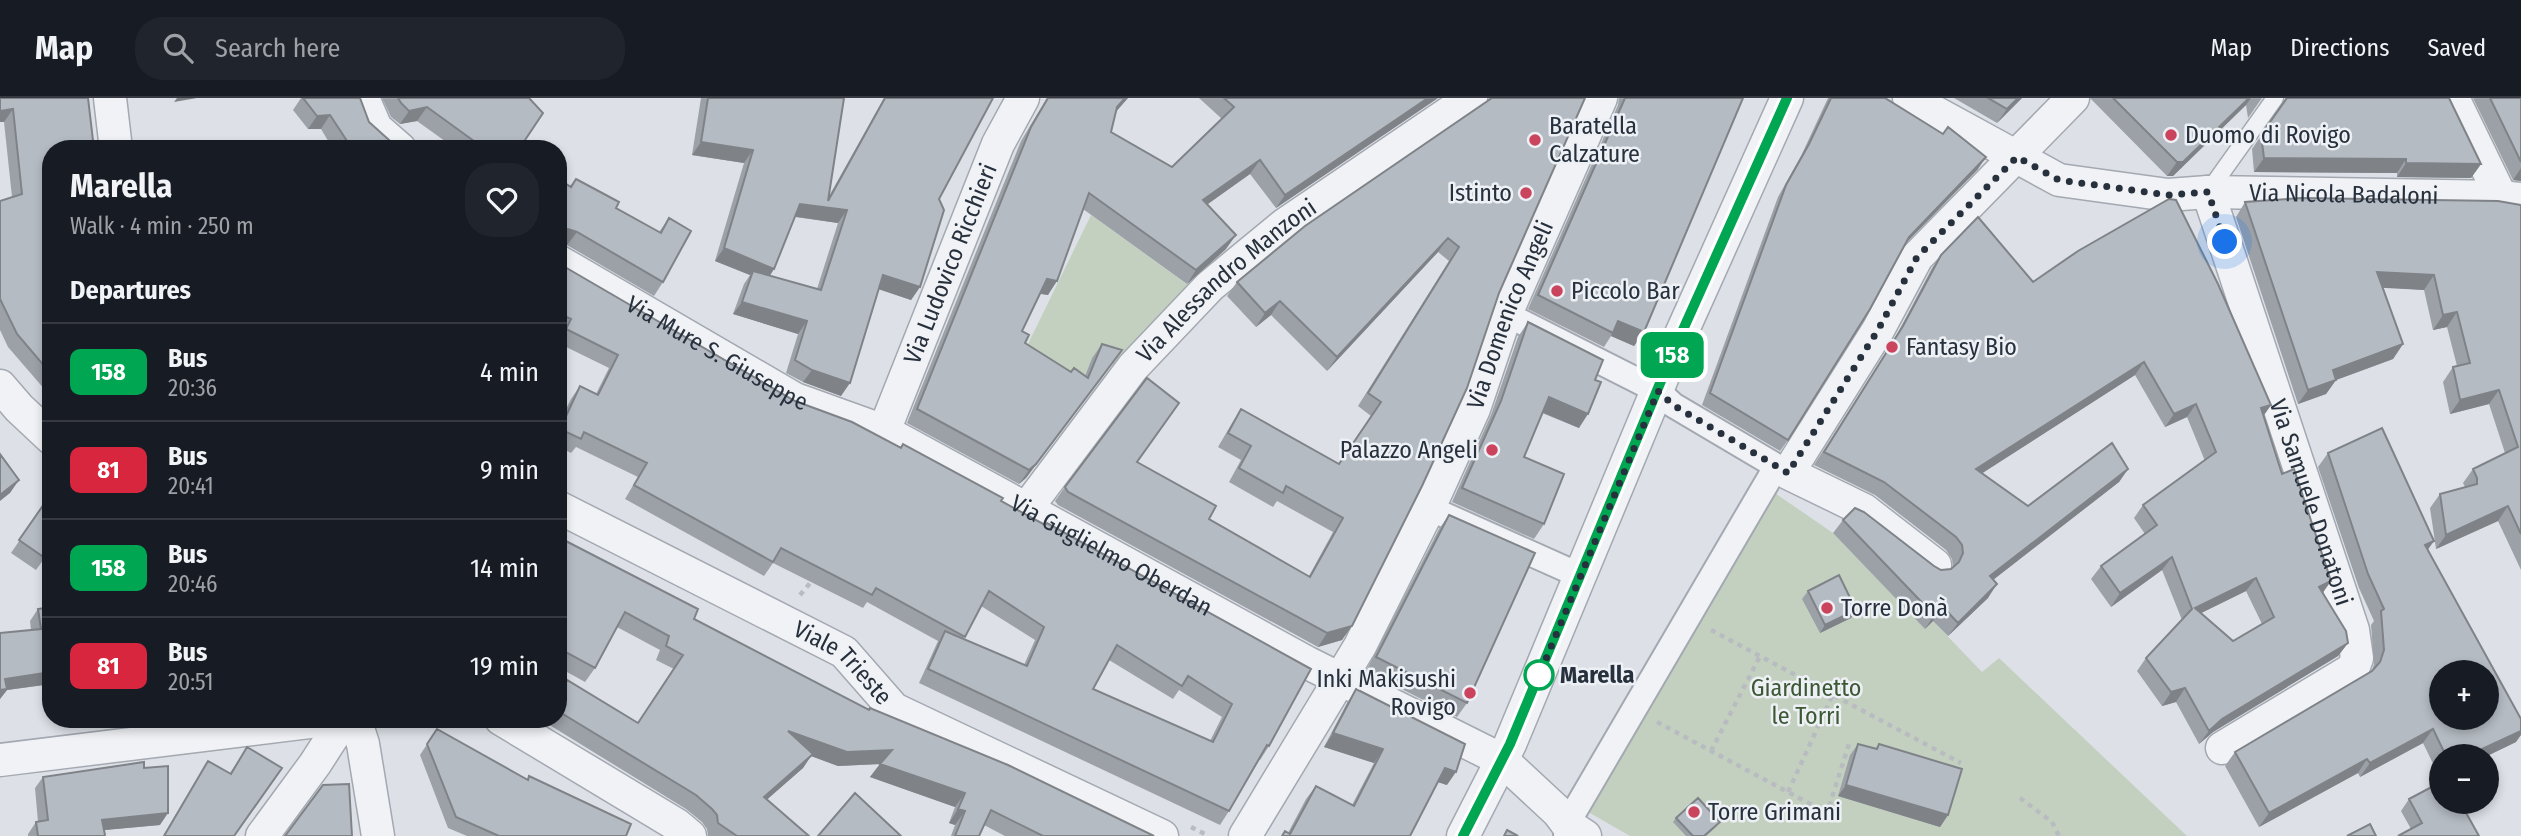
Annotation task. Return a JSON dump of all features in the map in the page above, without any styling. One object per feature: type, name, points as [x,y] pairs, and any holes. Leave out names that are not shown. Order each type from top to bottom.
[{"type":"street","points":[[110,98],[115,140]]},
{"type":"street","points":[[363,98],[376,128],[390,140]]},
{"type":"street","name":"Via Ludovico Ricchieri","points":[[884,431],[998,144],[1023,98]]},
{"type":"street","name":"Via Alessandro Manzoni","points":[[1027,508],[1133,368],[1210,286],[1284,225],[1471,98]]},
{"type":"street","name":"Via Domenico Angeli","points":[[1245,836],[1342,679],[1429,508],[1474,409],[1506,314],[1601,98]]},
{"type":"street","points":[[1463,836],[1502,760],[1673,352],[1787,98]]},
{"type":"street","name":"Via Nicola Badaloni","points":[[1909,98],[2059,180],[2168,195],[2208,192],[2511,198]]},
{"type":"street","points":[[1573,832],[1635,710],[1689,618],[1782,470],[1878,330],[1917,257],[2073,98]]},
{"type":"street","points":[[2453,98],[2511,198]]},
{"type":"street","name":"Via Samuele Donatoni","points":[[2208,192],[2333,565],[2353,630],[2357,658],[2353,669],[2222,748]]},
{"type":"street","name":"Via Mure S. Giuseppe","points":[[567,266],[795,399],[884,431]]},
{"type":"street","points":[[1506,314],[1658,391],[1673,405],[1782,470],[1864,510],[1935,565]]},
{"type":"street","points":[[0,386],[42,430]]},
{"type":"street","name":"Via Guglielmo Oberdan","points":[[884,431],[1308,663],[1502,760],[1558,812],[1573,832]]},
{"type":"street","points":[[1429,508],[1581,576]]},
{"type":"street","name":"Viale Trieste","points":[[567,513],[844,652],[894,709],[1161,836]]},
{"type":"street","points":[[0,760],[261,728]]},
{"type":"street","points":[[262,836],[338,728]]},
{"type":"street","points":[[358,728],[363,744],[378,836]]},
{"type":"street","points":[[516,728],[677,825],[690,836]]},
{"type":"lane","points":[[2208,192],[2274,98]]},
{"type":"path","points":[[1689,618],[1961,763]]},
{"type":"path","points":[[1712,751],[1760,656]]},
{"type":"path","points":[[1788,792],[1833,694]]},
{"type":"path","points":[[1635,710],[1828,813],[1850,741]]},
{"type":"path","points":[[2020,798],[2052,822],[2059,836]]},
{"type":"green space","points":[[1091,215],[1188,285],[1117,366],[1092,358],[1083,381],[1026,348]]},
{"type":"green space","name":"Giardinetto le Torri","points":[[1772,491],[1833,533],[1925,628],[1933,621],[1982,672],[1999,658],[2187,836],[1630,836],[1588,812]]},
{"type":"building","points":[[0,98],[88,98],[93,140],[42,140],[42,363],[17,334],[0,299],[0,201],[22,194],[13,109],[0,111]]},
{"type":"building","points":[[303,98],[360,98],[369,122],[389,140],[346,140],[330,115],[317,116]]},
{"type":"building","points":[[398,98],[529,98],[543,113],[525,140],[473,140],[427,107],[409,111]]},
{"type":"building","points":[[708,98],[844,98],[828,201],[885,98],[993,98],[939,199],[944,210],[920,287],[883,275],[850,383],[812,370],[795,360],[807,321],[742,302],[753,271],[821,290],[847,210],[800,204],[774,269],[724,248],[753,150],[701,142]]},
{"type":"building","points":[[1048,98],[1125,98],[1117,107],[1111,132],[1172,167],[1234,107],[1224,98],[1428,98],[1285,195],[1260,160],[1203,200],[1236,235],[1196,270],[1089,193],[1057,281],[1047,279],[1022,331],[1029,335],[1025,343],[1071,372],[1074,368],[1088,378],[1102,344],[1122,350],[1029,470],[917,409],[1031,127]]},
{"type":"building","points":[[1492,98],[1585,98],[1499,293],[1467,388],[1422,486],[1352,626],[1327,633],[1068,492],[1065,487],[1147,378],[1179,403],[1137,462],[1216,506],[1209,519],[1310,577],[1343,518],[1286,486],[1283,493],[1239,468],[1251,446],[1228,433],[1241,409],[1339,464],[1381,402],[1368,393],[1459,247],[1448,238],[1337,357],[1280,301],[1265,313],[1237,282],[1305,226]]},
{"type":"building","points":[[1625,98],[1743,98],[1644,332],[1618,321],[1613,333],[1538,295]]},
{"type":"building","points":[[1831,98],[1885,98],[1943,134],[1948,127],[1986,157],[1909,237],[1870,309],[1788,440],[1710,393],[1786,185]]},
{"type":"building","points":[[1988,98],[2018,98],[2007,109]]},
{"type":"building","name":"Duomo di Rovigo","points":[[2113,98],[2249,98],[2183,162],[2177,162]]},
{"type":"building","points":[[2287,98],[2449,98],[2481,164],[2406,163],[2406,159],[2264,158],[2261,135]]},
{"type":"building","points":[[2490,98],[2521,98],[2521,162]]},
{"type":"building","points":[[576,179],[619,202],[616,208],[661,233],[669,218],[691,231],[663,282],[577,232],[567,229],[567,184],[571,187]]},
{"type":"building","points":[[2301,198],[2498,201],[2521,205],[2521,534],[2508,506],[2446,535],[2440,494],[2477,484],[2473,469],[2518,447],[2499,390],[2460,400],[2453,367],[2470,363],[2457,312],[2443,315],[2434,275],[2377,272],[2403,344],[2333,370],[2336,380],[2308,390],[2245,202]]},
{"type":"building","points":[[2169,199],[2176,200],[2218,284],[2271,405],[2261,408],[2282,474],[2294,469],[2331,581],[2319,587],[2346,631],[2348,643],[2222,719],[2209,731],[2185,688],[2171,692],[2146,658],[2192,609],[2172,557],[2120,593],[2101,566],[2157,525],[2143,505],[2216,452],[2196,404],[2174,414],[2144,362],[1976,469],[2028,506],[2112,443],[2128,469],[1990,576],[1997,584],[1958,623],[1943,607],[1934,615],[1843,520],[1855,508],[1864,512],[1941,570],[1951,569],[1959,562],[1963,553],[1962,545],[1956,537],[1884,482],[1824,452],[1903,326],[1941,255],[1978,217],[2033,282],[2078,251]],"holes":[[[2256,578],[2274,617],[2233,641],[2195,608]]]},
{"type":"building","points":[[567,268],[795,401],[852,422],[901,448],[903,444],[1003,498],[1001,501],[1045,525],[1047,523],[1311,669],[1269,746],[1267,745],[1229,811],[928,669],[945,631],[1027,666],[1044,627],[989,591],[965,637],[876,588],[872,595],[781,548],[773,562],[634,485],[647,463],[584,432],[581,439],[567,432],[567,414],[580,386],[598,395],[618,355],[567,330],[571,319],[567,317]],"holes":[[[1117,645],[1182,686],[1188,676],[1232,704],[1213,742],[1093,689]]]},
{"type":"building","name":"Palazzo Angeli","points":[[1528,322],[1603,360],[1595,380],[1601,382],[1588,414],[1549,397],[1524,457],[1564,474],[1544,524],[1462,488],[1501,401]]},
{"type":"building","points":[[2382,428],[2434,541],[2425,545],[2488,660],[2429,660],[2429,730],[2431,730],[2370,763],[2367,759],[2269,813],[2235,752],[2372,671],[2380,662],[2384,650],[2381,611],[2384,609],[2368,574],[2328,453]]},
{"type":"building","points":[[0,454],[19,480],[0,495]]},
{"type":"building","points":[[42,507],[42,556],[19,540]]},
{"type":"building","points":[[1449,515],[1535,553],[1467,703],[1376,657]]},
{"type":"building","points":[[567,542],[698,609],[694,619],[869,710],[870,708],[1008,765],[1154,836],[1043,836],[991,810],[979,836],[955,836],[965,811],[958,809],[965,793],[880,764],[892,750],[847,752],[788,731],[813,754],[764,797],[809,836],[737,836],[718,823],[717,815],[696,795],[567,716],[567,680],[638,723],[683,655],[666,646],[669,636],[625,612],[595,668],[567,653]]},
{"type":"building","name":"Torre Donà","points":[[1839,575],[1856,610],[1825,625],[1808,591]]},
{"type":"building","points":[[42,608],[42,673],[5,679],[7,689],[0,690],[0,633],[41,629],[38,609]]},
{"type":"building","points":[[2499,679],[2521,719],[2521,731],[2493,744],[2440,744],[2433,730],[2499,730]]},
{"type":"building","points":[[1356,689],[1465,744],[1456,772],[1445,768],[1410,836],[1282,836],[1285,831],[1290,834],[1316,786],[1354,806],[1383,749],[1333,733]]},
{"type":"building","points":[[437,729],[528,780],[529,776],[631,824],[626,836],[499,836],[456,817],[427,744]]},
{"type":"building","points":[[1858,744],[1877,749],[1879,744],[1962,769],[1948,815],[1846,785]]},
{"type":"building","points":[[247,747],[282,768],[234,836],[164,836],[208,761],[231,774]]},
{"type":"building","points":[[144,762],[144,768],[168,766],[168,813],[102,820],[104,836],[38,836],[36,822],[48,820],[43,777]]},
{"type":"building","points":[[349,784],[352,836],[285,836],[323,785]]},
{"type":"building","points":[[2429,788],[2429,814],[2467,814],[2479,836],[2398,836],[2422,823],[2409,799]]},
{"type":"building","points":[[855,793],[901,836],[818,836]]},
{"type":"building","name":"Torre Grimani","points":[[1698,798],[1720,822],[1704,836],[1693,836],[1676,818]]},
{"type":"building","points":[[2370,824],[2376,836],[2347,836]]},
{"type":"building","points":[[1507,830],[1518,836],[1504,836]]},
{"type":"bus line","name":"158","points":[[1463,836],[1510,744],[1673,352],[1787,98]]},
{"type":"place","name":"Duomo di Rovigo","points":[[2171,135]]},
{"type":"place","name":"Baratella Calzature","points":[[1535,140]]},
{"type":"place","name":"Istinto","points":[[1526,193]]},
{"type":"place","name":"Piccolo Bar","points":[[1557,291]]},
{"type":"place","name":"Fantasy Bio","points":[[1892,347]]},
{"type":"place","name":"Palazzo Angeli","points":[[1492,450]]},
{"type":"place","name":"Torre Donà","points":[[1827,608]]},
{"type":"place","name":"Marella","points":[[1539,675]]},
{"type":"place","name":"Inki Makisushi Rovigo","points":[[1470,693]]},
{"type":"place","name":"Torre Grimani","points":[[1694,812]]},
{"type":"route","points":[[1539,675],[1538,678],[1658,391],[1673,405],[1788,473],[1878,330],[1917,257],[2017,157],[2059,180],[2168,195],[2208,192],[2225,242]]}]
